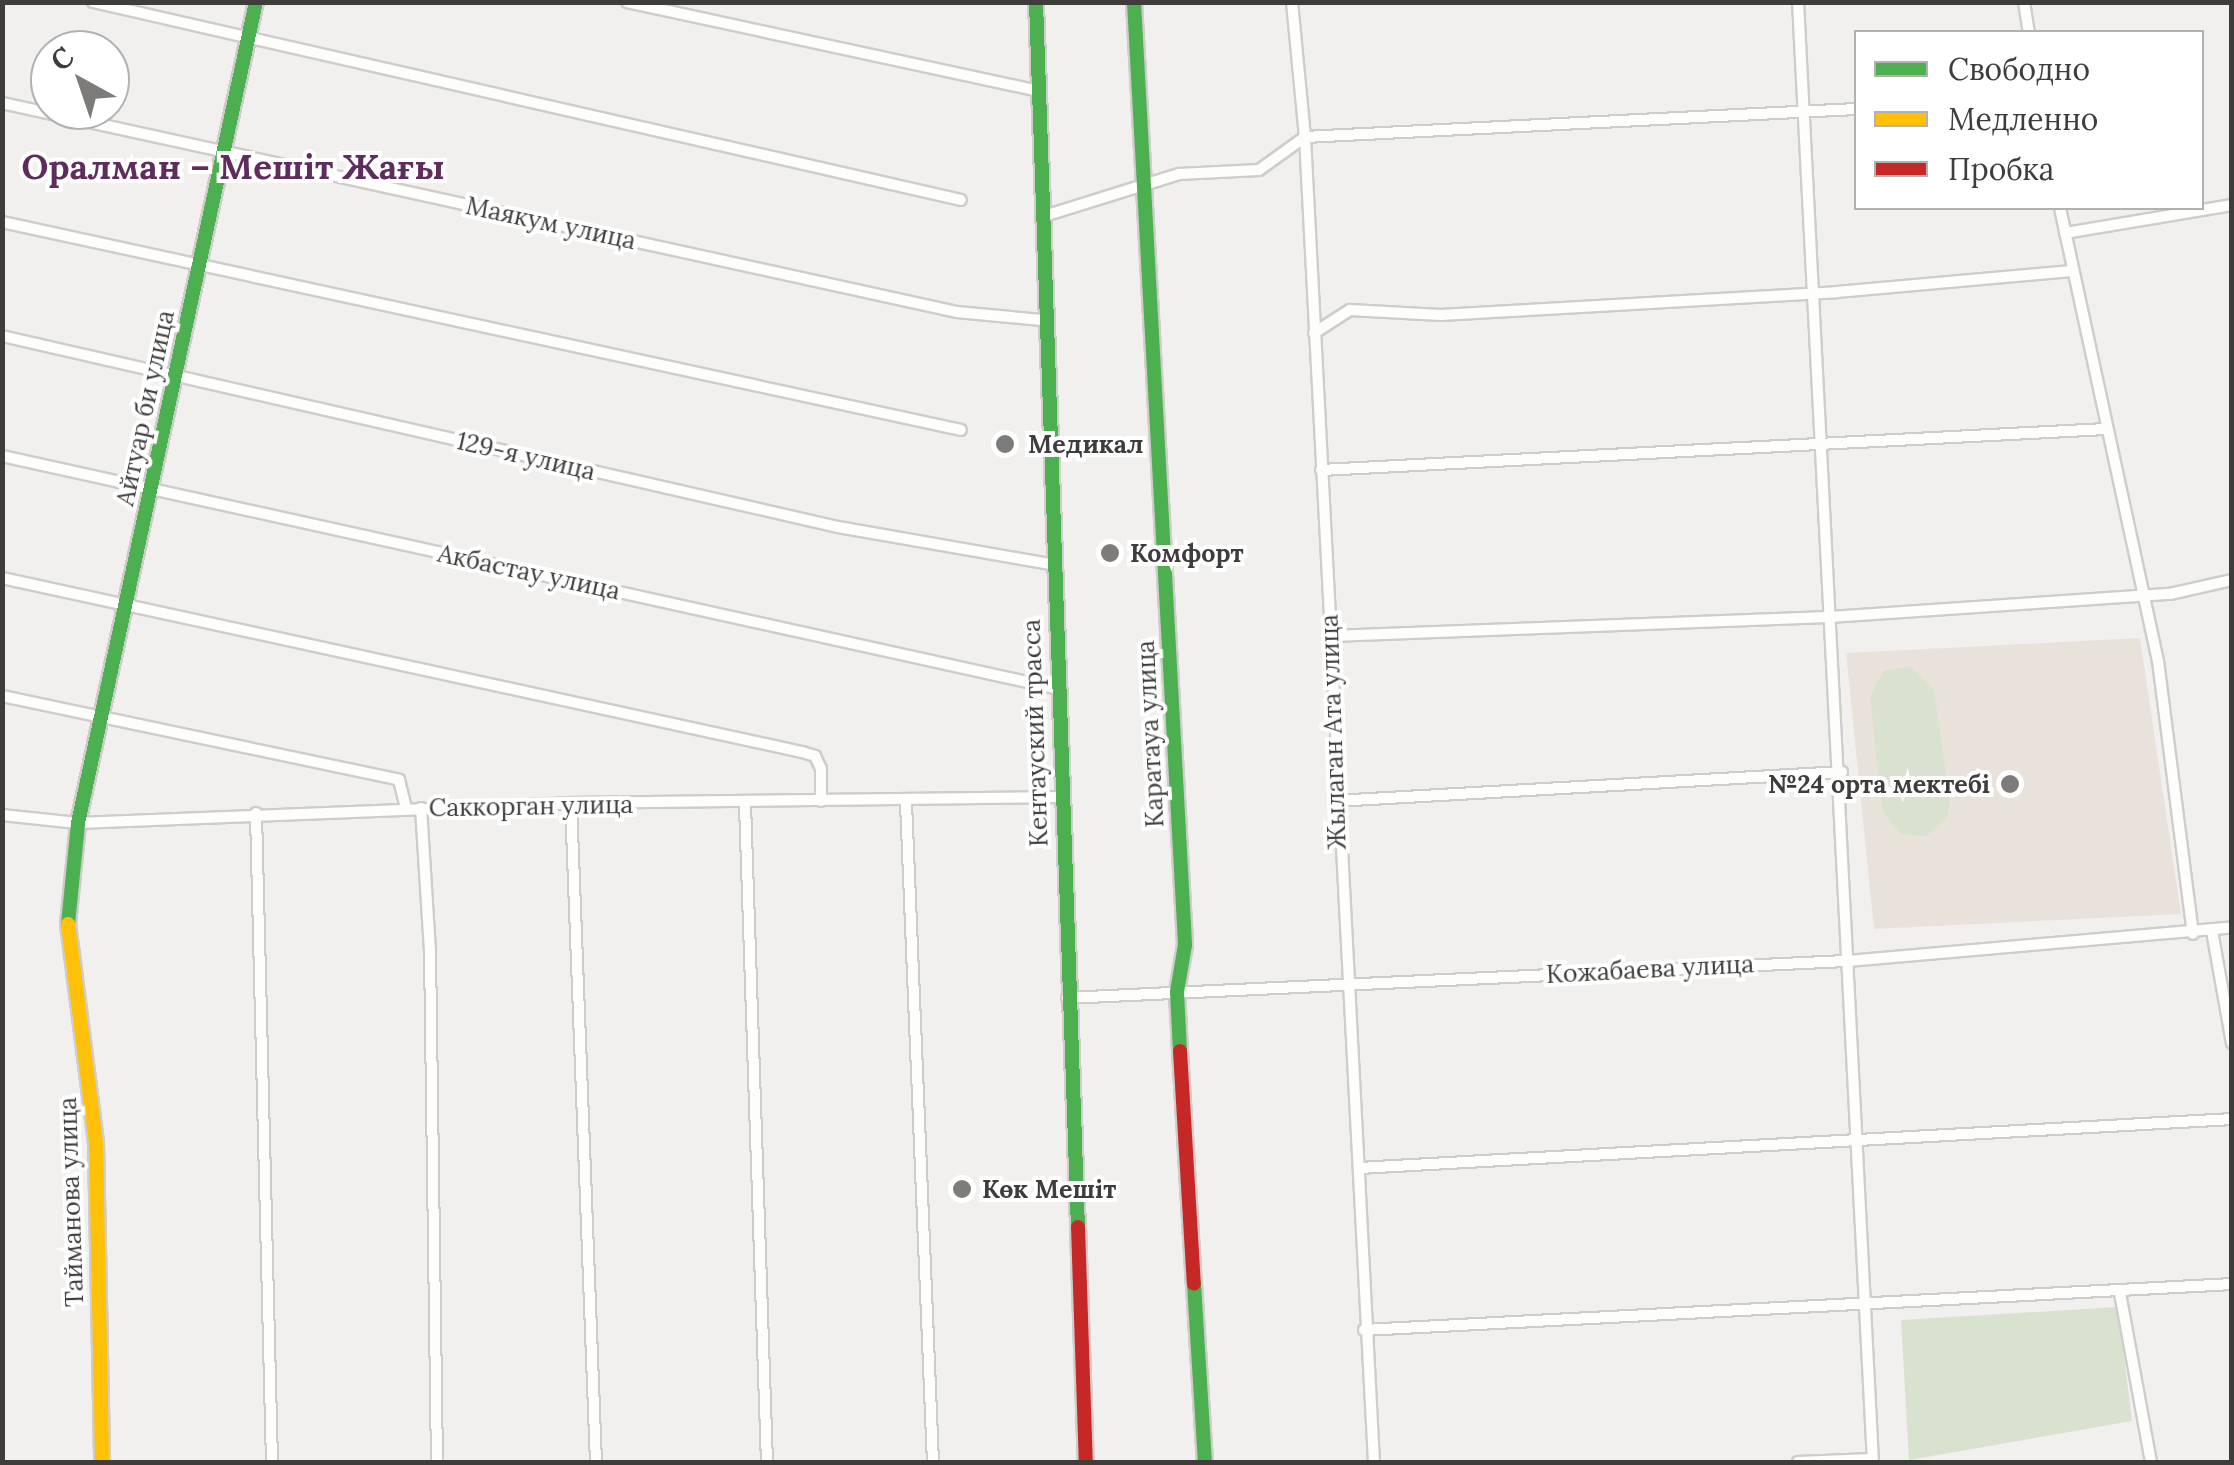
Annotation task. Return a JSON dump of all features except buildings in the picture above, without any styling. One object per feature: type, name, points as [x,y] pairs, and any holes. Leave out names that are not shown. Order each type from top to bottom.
[{"type":"street","points":[[93,2],[961,200]]},
{"type":"street","name":"Айтуар би улица","points":[[78,823],[198,266],[227,152],[256,2]]},
{"type":"street","points":[[627,2],[1038,91]]},
{"type":"street","name":"Кентауский трасса","points":[[1036,2],[1042,320],[1086,1462]]},
{"type":"street","name":"Каратауа улица","points":[[1134,2],[1185,945],[1177,992],[1205,1462]]},
{"type":"street","name":"Жылаган Ата улица","points":[[1292,2],[1305,137],[1335,801],[1374,1462]]},
{"type":"street","points":[[1798,2],[1818,444],[1842,772],[1854,1140],[1872,1461],[1798,1462]]},
{"type":"street","points":[[2024,2],[2029,30]]},
{"type":"street","name":"Маякум улица","points":[[2,103],[957,312],[1042,320]]},
{"type":"street","points":[[1040,217],[1179,174],[1258,170],[1305,137],[1854,109]]},
{"type":"street","points":[[2204,209],[2232,204]]},
{"type":"street","points":[[2060,210],[2140,596],[2158,660],[2192,934]]},
{"type":"street","points":[[2065,233],[2197,210]]},
{"type":"street","points":[[2,222],[961,430]]},
{"type":"street","points":[[1314,333],[1350,310],[1441,314],[1812,294],[2072,271]]},
{"type":"street","name":"129-я улица","points":[[2,336],[838,528],[1051,564]]},
{"type":"street","points":[[1321,470],[2106,429]]},
{"type":"street","name":"Акбастау улица","points":[[2,456],[1055,688]]},
{"type":"street","points":[[2,578],[802,752],[822,769],[821,800]]},
{"type":"street","points":[[1330,636],[1830,616],[2140,596],[2232,580]]},
{"type":"street","points":[[2,696],[398,780],[406,808]]},
{"type":"street","points":[[1335,801],[1842,772]]},
{"type":"street","name":"Саккорган улица","points":[[2,815],[78,823],[571,803],[744,804],[1059,797]]},
{"type":"street","points":[[906,802],[933,1462]]},
{"type":"street","points":[[571,803],[596,1462]]},
{"type":"street","points":[[744,804],[767,1462]]},
{"type":"street","points":[[421,808],[430,950],[437,1462]]},
{"type":"street","points":[[256,813],[272,1462]]},
{"type":"street","name":"Тайманова улица","points":[[78,823],[67,933],[96,1143],[92,1180],[102,1462]]},
{"type":"street","name":"Кожабаева улица","points":[[1067,998],[1847,960],[2232,928]]},
{"type":"street","points":[[2212,931],[2232,1043]]},
{"type":"street","points":[[1358,1168],[2232,1120]]},
{"type":"street","points":[[1364,1330],[1863,1302],[2120,1293],[2232,1284]]},
{"type":"street","points":[[2120,1293],[2152,1462]]},
{"type":"shaded area","name":"№24 орта мектебі","points":[[2140,638],[2181,914],[1874,929],[1846,653]]},
{"type":"green space","points":[[1910,666],[1934,690],[1950,801],[1947,818],[1926,836],[1900,834],[1882,810],[1870,697],[1883,671]]},
{"type":"green space","points":[[2118,1307],[2132,1421],[1909,1460],[1901,1320]]},
{"type":"traffic: fast","points":[[68,924],[78,823],[256,2]]},
{"type":"traffic: fast","points":[[1036,2],[1078,1227]]},
{"type":"traffic: fast","points":[[1134,2],[1185,945],[1177,992],[1180,1051]]},
{"type":"traffic: fast","points":[[1194,1284],[1205,1462]]},
{"type":"traffic: slow","points":[[68,924],[96,1143],[102,1462]]},
{"type":"traffic: jam","points":[[1180,1051],[1194,1284]]},
{"type":"traffic: jam","points":[[1078,1227],[1086,1462]]},
{"type":"place","name":"Медикал","points":[[1005,444]]},
{"type":"place","name":"Комфорт","points":[[1110,553]]},
{"type":"place","name":"№24 орта мектебі","points":[[2010,784]]},
{"type":"place","name":"Көк Мешіт","points":[[962,1189]]},
{"type":"district","name":"Оралман – Мешіт Жағы","points":[[233,167]]}]
